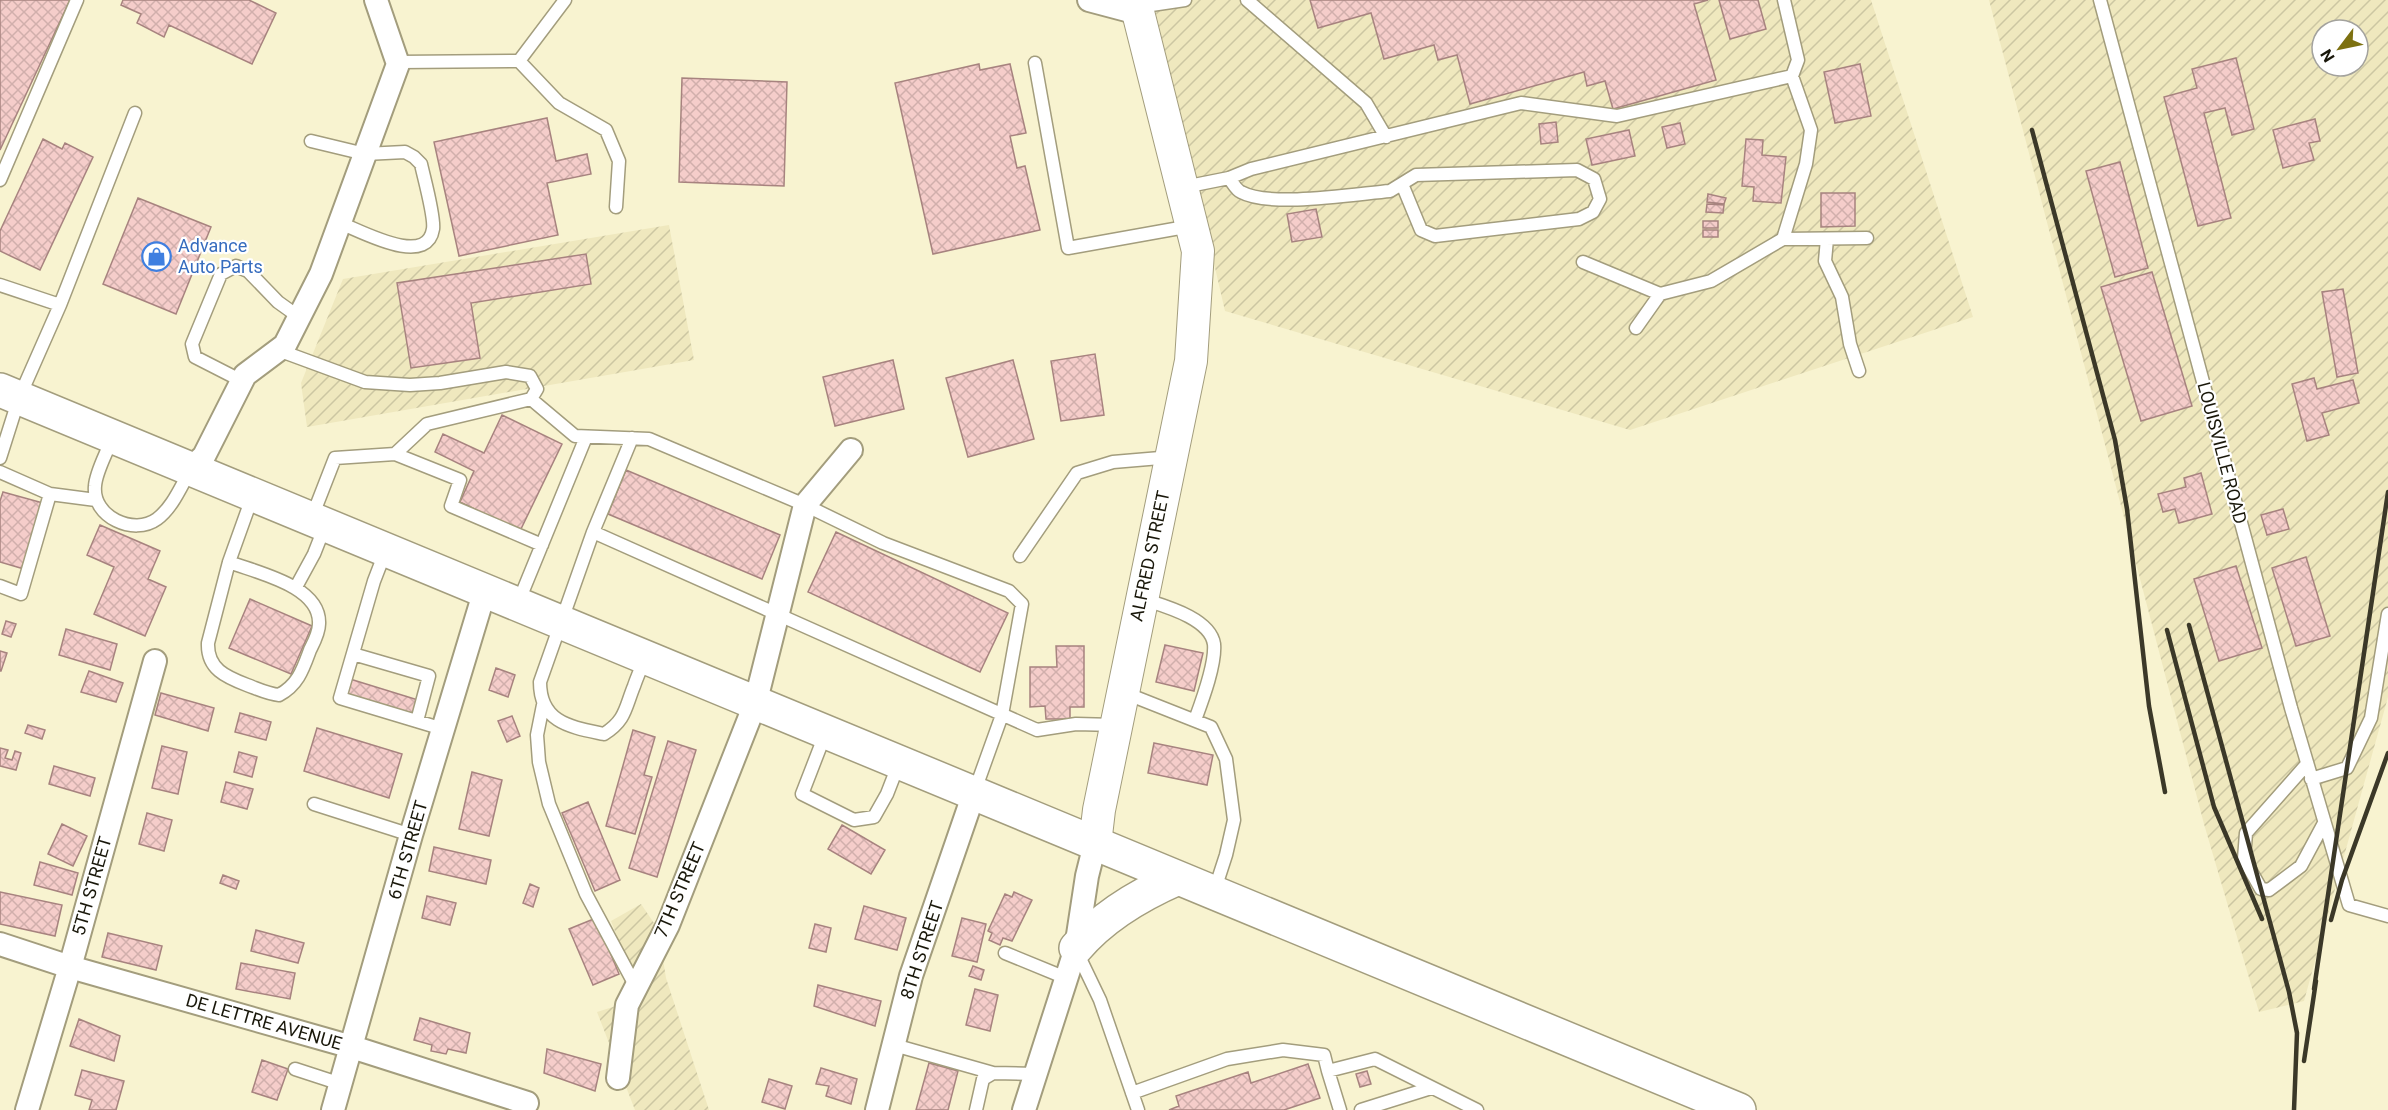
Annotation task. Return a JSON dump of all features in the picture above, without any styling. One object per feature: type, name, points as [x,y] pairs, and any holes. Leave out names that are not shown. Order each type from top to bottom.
[{"type":"main road","name":"ALFRED STREET","points":[[1095,844],[1099,810],[1191,360],[1198,250],[1137,7]]},
{"type":"main road","points":[[9,394],[1739,1110]]},
{"type":"main road","points":[[1071,963],[1087,935],[1140,895],[1178,878]]},
{"type":"street","points":[[191,468],[204,456],[245,375],[285,345],[321,274],[399,62],[376,0]]},
{"type":"street","points":[[1089,0],[1137,7]]},
{"type":"street","points":[[805,505],[851,450]]},
{"type":"street","name":"7TH STREET","points":[[618,1078],[627,1005],[668,924],[755,704],[805,505]]},
{"type":"street","name":"6TH STREET","points":[[333,1110],[411,835],[485,590]]},
{"type":"street","name":"5TH STREET","points":[[27,1110],[70,967],[155,661]]},
{"type":"street","name":"8TH STREET","points":[[877,1110],[911,976],[948,888],[974,793]]},
{"type":"street","name":"ALFRED STREET","points":[[1024,1110],[1071,963],[1095,844]]},
{"type":"street","name":"DE LETTRE AVENUE","points":[[0,944],[70,967],[352,1047],[527,1103]]},
{"type":"lane","points":[[0,180],[78,0]]},
{"type":"lane","points":[[519,61],[565,0]]},
{"type":"lane","points":[[1137,7],[1185,0]]},
{"type":"lane","points":[[1247,0],[1366,104],[1386,136]]},
{"type":"lane","points":[[1783,239],[1806,164],[1811,130],[1792,76],[1798,60],[1784,0]]},
{"type":"lane","name":"LOUISVILLE ROAD","points":[[2100,0],[2311,779],[2349,905],[2388,916]]},
{"type":"lane","points":[[399,62],[519,61],[559,103],[606,130],[619,161],[616,207]]},
{"type":"lane","points":[[1035,63],[1068,248],[1192,226]]},
{"type":"lane","points":[[1183,188],[1229,178],[1251,169],[1521,103],[1617,116],[1792,76]]},
{"type":"lane","points":[[0,458],[9,394],[60,305],[135,113]]},
{"type":"lane","points":[[311,141],[365,154],[405,152],[421,164],[434,228],[428,240],[418,247],[406,248],[340,223]]},
{"type":"lane","points":[[1229,178],[1238,192],[1258,198],[1295,199],[1390,191],[1416,175],[1577,170],[1594,179],[1600,199],[1593,212],[1579,219],[1435,236],[1421,230],[1402,184]]},
{"type":"lane","points":[[1827,238],[1826,261],[1842,297],[1850,344],[1859,371]]},
{"type":"lane","points":[[1583,262],[1660,294],[1711,281],[1783,239],[1867,238]]},
{"type":"lane","points":[[242,381],[195,357],[192,344],[221,274],[236,266],[248,271],[278,302],[299,317]]},
{"type":"lane","points":[[0,285],[60,305]]},
{"type":"lane","points":[[1636,328],[1660,294]]},
{"type":"lane","points":[[278,350],[365,382],[410,385],[440,383],[506,372],[530,376],[537,389],[531,399],[427,424],[395,454]]},
{"type":"lane","points":[[531,399],[575,436],[649,439],[805,505],[883,543],[1009,591],[1022,604],[1002,715],[974,793]]},
{"type":"lane","points":[[113,436],[95,485],[96,500],[109,516],[127,526],[147,526],[160,517],[191,468]]},
{"type":"lane","points":[[518,604],[586,437]]},
{"type":"lane","points":[[632,438],[593,532],[540,682],[543,705],[537,735],[539,762],[549,804],[586,894],[636,987]]},
{"type":"lane","points":[[296,587],[314,554],[318,521],[335,458],[395,454],[460,480],[451,506],[542,544]]},
{"type":"lane","points":[[1020,556],[1077,473],[1113,462],[1172,457]]},
{"type":"lane","points":[[0,472],[50,494],[96,500]]},
{"type":"lane","points":[[0,586],[21,594],[50,494]]},
{"type":"lane","points":[[230,562],[296,587],[310,598],[317,609],[318,632],[295,684],[279,695],[269,694],[227,677],[211,662],[207,653],[230,562],[254,494]]},
{"type":"lane","points":[[593,532],[1037,730],[1076,724],[1116,726]]},
{"type":"lane","points":[[387,549],[374,581],[340,698],[443,729]]},
{"type":"lane","points":[[1142,599],[1176,610],[1203,625],[1214,643],[1209,677],[1195,720]]},
{"type":"lane","points":[[2311,779],[2347,768],[2371,718],[2388,614]]},
{"type":"lane","points":[[353,654],[429,675],[417,721]]},
{"type":"lane","points":[[543,705],[555,719],[574,728],[604,734],[615,728],[625,715],[633,687],[646,658]]},
{"type":"lane","points":[[1123,692],[1211,727],[1226,759],[1234,820],[1214,893]]},
{"type":"lane","points":[[826,732],[802,794],[854,820],[874,817],[887,794],[900,762]]},
{"type":"lane","points":[[2307,764],[2246,833],[2244,859],[2261,889],[2269,890],[2301,866],[2324,823]]},
{"type":"lane","points":[[314,804],[411,835]]},
{"type":"lane","points":[[1005,953],[1071,963],[1100,1000],[1138,1110]]},
{"type":"lane","points":[[894,1045],[993,1073],[1034,1074]]},
{"type":"lane","points":[[1132,1093],[1227,1059],[1283,1050],[1324,1055],[1340,1110]]},
{"type":"lane","points":[[1328,1071],[1375,1059],[1477,1110]]},
{"type":"lane","points":[[295,1069],[341,1084]]},
{"type":"lane","points":[[976,1110],[983,1079],[993,1073]]},
{"type":"lane","points":[[1361,1110],[1431,1088]]},
{"type":"shaded area","points":[[1153,0],[1871,0],[1973,317],[1630,430],[1225,311]]},
{"type":"shaded area","points":[[1989,0],[2388,0],[2388,697],[2304,1001],[2259,1012],[2204,824]]},
{"type":"shaded area","points":[[669,225],[694,360],[307,427],[301,383],[343,279]]},
{"type":"shaded area","points":[[641,904],[658,929],[666,978],[709,1110],[635,1110],[597,1012],[641,998],[611,921]]},
{"type":"building","points":[[0,0],[70,0],[0,150]]},
{"type":"building","points":[[123,0],[249,0],[276,13],[252,64],[169,25],[164,37],[137,23],[141,14],[121,5]]},
{"type":"building","points":[[1310,0],[1708,0],[1694,4],[1716,80],[1613,109],[1605,81],[1587,86],[1584,72],[1470,104],[1457,55],[1438,60],[1434,45],[1384,59],[1371,13],[1318,28]]},
{"type":"building","points":[[1719,0],[1758,0],[1766,29],[1730,39]]},
{"type":"building","points":[[2236,58],[2254,129],[2232,135],[2225,108],[2204,113],[2231,218],[2198,226],[2164,97],[2197,88],[2192,69]]},
{"type":"building","points":[[979,64],[980,70],[1010,64],[1026,133],[1010,136],[1017,168],[1025,166],[1040,230],[933,254],[895,83]]},
{"type":"building","points":[[1860,64],[1871,116],[1835,123],[1824,72]]},
{"type":"building","points":[[682,78],[787,82],[784,186],[679,182]]},
{"type":"building","points":[[547,118],[556,161],[587,154],[591,174],[547,183],[558,235],[459,256],[434,142]]},
{"type":"building","points":[[2315,119],[2320,141],[2309,143],[2314,160],[2283,168],[2273,130]]},
{"type":"building","points":[[1556,122],[1558,142],[1541,144],[1539,124]]},
{"type":"building","points":[[1680,123],[1685,144],[1667,148],[1662,127]]},
{"type":"building","points":[[1629,130],[1635,156],[1592,165],[1586,139]]},
{"type":"building","points":[[43,139],[62,149],[65,143],[93,157],[40,270],[0,251],[0,231]]},
{"type":"building","points":[[1746,139],[1763,140],[1762,155],[1786,157],[1781,203],[1753,201],[1754,187],[1742,186]]},
{"type":"building","points":[[2120,162],[2148,268],[2115,277],[2086,171]]},
{"type":"building","points":[[1821,193],[1855,193],[1855,226],[1821,227]]},
{"type":"building","points":[[1708,194],[1726,198],[1724,204],[1707,202]]},
{"type":"building","name":"Advance Auto Parts","points":[[138,198],[211,227],[176,314],[103,284]]},
{"type":"building","points":[[1707,204],[1724,205],[1723,213],[1706,212]]},
{"type":"building","points":[[1316,209],[1322,237],[1292,242],[1287,214]]},
{"type":"building","points":[[1703,221],[1718,221],[1718,228],[1703,228]]},
{"type":"building","points":[[1703,230],[1718,230],[1718,237],[1703,237]]},
{"type":"building","points":[[586,254],[591,284],[471,303],[480,358],[411,368],[397,283]]},
{"type":"building","points":[[2152,272],[2192,406],[2141,421],[2101,287]]},
{"type":"building","points":[[2343,289],[2358,373],[2337,377],[2322,292]]},
{"type":"building","points":[[1095,354],[1104,415],[1061,421],[1051,361]]},
{"type":"building","points":[[893,360],[904,409],[835,426],[823,377]]},
{"type":"building","points":[[1013,360],[1034,439],[968,457],[946,378]]},
{"type":"building","points":[[2314,378],[2317,389],[2353,380],[2359,403],[2322,413],[2329,435],[2307,441],[2292,384]]},
{"type":"building","points":[[502,415],[562,444],[520,531],[460,502],[474,471],[435,452],[443,434],[484,453]]},
{"type":"building","points":[[626,470],[780,535],[762,579],[608,514]]},
{"type":"building","points":[[2201,473],[2212,514],[2179,523],[2175,509],[2163,512],[2158,494],[2186,487],[2184,478]]},
{"type":"building","points":[[3,492],[43,503],[24,569],[0,562],[0,501]]},
{"type":"building","points":[[2283,509],[2289,529],[2267,535],[2261,515]]},
{"type":"building","points":[[100,525],[160,551],[148,579],[166,587],[145,636],[94,614],[114,567],[87,555]]},
{"type":"building","points":[[836,532],[1008,613],[980,672],[808,592]]},
{"type":"building","points":[[2306,557],[2330,636],[2296,646],[2272,568]]},
{"type":"building","points":[[2236,566],[2262,648],[2219,661],[2194,579]]},
{"type":"building","points":[[250,599],[312,626],[291,674],[229,648]]},
{"type":"building","points":[[6,621],[16,624],[11,637],[2,634]]},
{"type":"building","points":[[66,629],[117,644],[110,670],[59,655]]},
{"type":"building","points":[[1165,645],[1203,653],[1194,691],[1156,682]]},
{"type":"building","points":[[1056,646],[1084,646],[1084,707],[1070,707],[1070,719],[1046,719],[1045,706],[1030,707],[1030,667],[1057,667]]},
{"type":"building","points":[[0,651],[7,653],[1,671],[0,671]]},
{"type":"building","points":[[496,668],[515,675],[508,697],[489,690]]},
{"type":"building","points":[[89,671],[123,683],[116,702],[81,692]]},
{"type":"building","points":[[350,679],[418,700],[413,716],[345,696]]},
{"type":"building","points":[[161,693],[214,708],[208,731],[155,715]]},
{"type":"building","points":[[240,713],[271,722],[266,740],[235,732]]},
{"type":"building","points":[[512,716],[520,736],[507,742],[498,721]]},
{"type":"building","points":[[28,725],[45,730],[42,739],[25,733]]},
{"type":"building","points":[[317,728],[402,754],[389,798],[304,771]]},
{"type":"building","points":[[633,730],[655,737],[644,775],[652,777],[635,834],[606,826]]},
{"type":"building","points":[[668,741],[696,750],[657,877],[629,868]]},
{"type":"building","points":[[1154,743],[1213,755],[1207,785],[1148,773]]},
{"type":"building","points":[[162,746],[187,752],[178,794],[152,788]]},
{"type":"building","points":[[0,748],[8,750],[5,758],[12,760],[15,751],[21,753],[16,770],[0,766]]},
{"type":"building","points":[[239,752],[257,757],[252,777],[234,772]]},
{"type":"building","points":[[54,766],[95,778],[90,796],[49,784]]},
{"type":"building","points":[[472,772],[502,780],[489,836],[459,829]]},
{"type":"building","points":[[226,782],[253,789],[247,809],[221,802]]},
{"type":"building","points":[[588,802],[620,880],[595,891],[562,813]]},
{"type":"building","points":[[147,813],[172,820],[164,851],[139,844]]},
{"type":"building","points":[[62,824],[87,836],[73,866],[48,854]]},
{"type":"building","points":[[842,825],[885,850],[871,874],[828,849]]},
{"type":"building","points":[[434,847],[491,860],[486,884],[429,871]]},
{"type":"building","points":[[40,862],[78,873],[72,895],[34,885]]},
{"type":"building","points":[[223,875],[239,881],[236,889],[220,883]]},
{"type":"building","points":[[530,884],[539,888],[533,907],[523,903]]},
{"type":"building","points":[[0,892],[62,905],[55,936],[0,924]]},
{"type":"building","points":[[1014,892],[1032,900],[1012,941],[1003,938],[1000,945],[989,940],[992,933],[988,931],[1005,894],[1012,897]]},
{"type":"building","points":[[427,896],[456,903],[450,925],[422,918]]},
{"type":"building","points":[[864,906],[906,918],[897,950],[855,939]]},
{"type":"building","points":[[596,918],[619,974],[593,985],[569,929]]},
{"type":"building","points":[[962,918],[986,924],[977,962],[952,956]]},
{"type":"building","points":[[815,924],[831,928],[826,952],[809,948]]},
{"type":"building","points":[[256,930],[304,943],[298,963],[251,951]]},
{"type":"building","points":[[108,933],[162,946],[156,970],[102,957]]},
{"type":"building","points":[[241,963],[295,973],[290,999],[236,989]]},
{"type":"building","points":[[973,966],[984,970],[981,980],[969,976]]},
{"type":"building","points":[[818,985],[881,1001],[875,1026],[814,1006]]},
{"type":"building","points":[[975,989],[998,995],[990,1031],[966,1025]]},
{"type":"building","points":[[420,1018],[470,1033],[466,1053],[448,1049],[446,1054],[431,1051],[432,1045],[414,1040]]},
{"type":"building","points":[[79,1019],[120,1036],[114,1061],[70,1046]]},
{"type":"building","points":[[547,1049],[601,1064],[595,1091],[544,1073]]},
{"type":"building","points":[[262,1060],[288,1069],[277,1100],[252,1092]]},
{"type":"building","points":[[929,1063],[958,1071],[948,1110],[916,1110]]},
{"type":"building","points":[[1308,1064],[1320,1098],[1284,1110],[1169,1110],[1179,1106],[1176,1096],[1248,1072],[1251,1083]]},
{"type":"building","points":[[821,1068],[857,1079],[851,1104],[826,1096],[829,1086],[816,1084]]},
{"type":"building","points":[[82,1070],[124,1081],[116,1110],[89,1110],[92,1100],[75,1095]]},
{"type":"building","points":[[1367,1071],[1371,1084],[1360,1087],[1356,1074]]},
{"type":"building","points":[[769,1079],[792,1086],[785,1109],[762,1102]]},
{"type":"railway","points":[[2032,130],[2115,440],[2127,509],[2149,706],[2165,792]]},
{"type":"railway","points":[[2314,989],[2388,492]]},
{"type":"railway","points":[[2189,625],[2289,992],[2297,1033],[2294,1110]]},
{"type":"railway","points":[[2167,630],[2214,807],[2262,919]]},
{"type":"railway","points":[[2331,920],[2342,880],[2388,753]]},
{"type":"railway","points":[[2304,1061],[2316,981]]},
{"type":"place","name":"Advance Auto Parts","points":[[157,256]]}]
